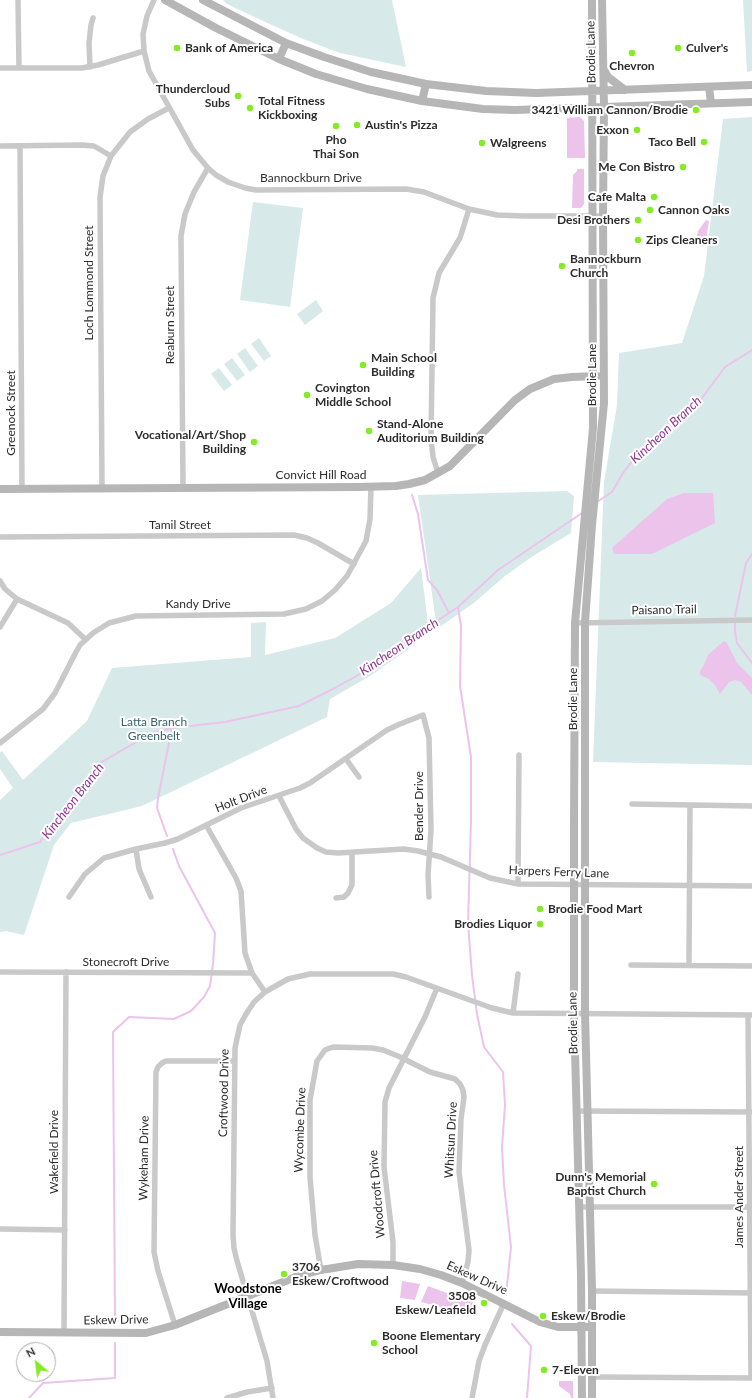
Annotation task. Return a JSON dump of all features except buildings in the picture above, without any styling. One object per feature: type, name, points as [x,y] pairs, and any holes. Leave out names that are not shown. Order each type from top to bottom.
[{"type":"main road","points":[[165,0],[216,28],[279,59],[316,74],[367,89],[422,101],[483,109],[515,110],[593,106],[752,102]]},
{"type":"main road","points":[[203,0],[286,43],[371,72],[426,84],[486,91],[536,93],[752,85]]},
{"type":"main road","name":"Brodie Lane","points":[[582,1398],[580,1207],[574,1013],[575,623],[593,428],[592,0]]},
{"type":"main road","name":"Brodie Lane","points":[[592,1398],[592,1291],[585,1013],[585,622],[592,525],[604,404],[604,70],[602,0]]},
{"type":"main road","points":[[279,59],[286,43]]},
{"type":"main road","points":[[604,70],[608,77],[625,90]]},
{"type":"main road","points":[[422,101],[426,84]]},
{"type":"main road","points":[[709,87],[711,103]]},
{"type":"main road","name":"Convict Hill Road","points":[[0,489],[396,486],[409,484],[425,480],[438,474],[455,462],[515,400],[530,389],[554,379],[604,376]]},
{"type":"main road","name":"Eskew Drive","points":[[0,1332],[146,1334],[175,1325],[286,1280],[321,1270],[358,1264],[394,1265],[441,1275],[462,1283],[540,1322],[558,1327],[592,1327]]},
{"type":"street","points":[[18,0],[19,68]]},
{"type":"street","name":"Bannockburn Drive","points":[[154,0],[144,26],[144,52],[149,71],[193,150],[208,168],[228,182],[256,190],[406,189],[424,192],[469,209],[510,216],[603,216]]},
{"type":"street","points":[[90,67],[89,43],[93,18]]},
{"type":"street","points":[[0,68],[90,67],[144,52]]},
{"type":"street","name":"Loch Lommond Street","points":[[102,488],[100,197],[103,176],[111,156],[130,132],[148,119],[169,108]]},
{"type":"street","points":[[0,146],[94,146],[111,156]]},
{"type":"street","name":"Greenock Street","points":[[20,146],[22,488]]},
{"type":"street","name":"Reaburn Street","points":[[183,488],[181,236],[185,214],[194,192],[208,168]]},
{"type":"street","points":[[438,474],[433,457],[431,440],[433,298],[439,273],[460,238],[469,209]]},
{"type":"street","name":"Kandy Drive","points":[[0,743],[43,709],[50,701],[76,652],[85,639],[109,623],[136,616],[270,615],[296,612],[314,606],[330,596],[354,564],[363,546],[368,532],[370,519],[371,486]]},
{"type":"street","name":"Tamil Street","points":[[0,537],[294,535],[307,538],[318,543],[354,564]]},
{"type":"street","points":[[0,581],[5,589],[17,599],[68,623],[85,639]]},
{"type":"street","points":[[0,627],[17,599]]},
{"type":"street","name":"Paisano Trail","points":[[575,623],[752,620]]},
{"type":"street","name":"Holt Drive","points":[[69,897],[85,874],[104,858],[136,849],[166,843],[241,808],[279,796],[310,783],[387,730],[423,715]]},
{"type":"street","name":"Bender Drive","points":[[423,715],[429,738],[431,830],[428,875],[429,897]]},
{"type":"street","points":[[518,884],[519,755]]},
{"type":"street","points":[[346,759],[358,777]]},
{"type":"street","name":"Harpers Ferry Lane","points":[[279,796],[296,829],[309,843],[326,852],[338,854],[404,849],[418,851],[441,857],[463,867],[502,881],[518,884],[752,886]]},
{"type":"street","points":[[632,804],[752,806]]},
{"type":"street","points":[[689,965],[690,805]]},
{"type":"street","points":[[206,825],[236,878],[241,891],[245,953],[252,973],[265,992]]},
{"type":"street","points":[[136,849],[139,869],[151,897]]},
{"type":"street","points":[[336,898],[344,897],[352,885],[352,853]]},
{"type":"street","points":[[631,965],[752,966]]},
{"type":"street","name":"Stonecroft Drive","points":[[0,972],[252,973]]},
{"type":"street","name":"Wakefield Drive","points":[[64,1332],[66,972]]},
{"type":"street","name":"Croftwood Drive","points":[[273,1398],[267,1361],[237,1261],[233,1235],[236,1043],[240,1025],[246,1014],[254,1002],[265,992],[288,979],[310,974],[393,974],[406,977],[482,1005],[513,1013],[750,1015]]},
{"type":"street","points":[[513,1013],[518,974]]},
{"type":"street","name":"Woodcroft Drive","points":[[394,1265],[393,1242],[384,1167],[385,1102],[388,1088],[404,1059],[437,988]]},
{"type":"street","name":"James Ander Street","points":[[750,1015],[751,1378]]},
{"type":"street","name":"Wycombe Drive","points":[[321,1270],[315,1235],[310,1176],[310,1100],[317,1061],[320,1055],[333,1047],[372,1048],[383,1050],[404,1059]]},
{"type":"street","name":"Whitsun Drive","points":[[404,1059],[430,1072],[455,1080],[460,1084],[463,1090],[464,1097],[461,1119],[459,1172],[469,1250],[468,1262],[462,1283]]},
{"type":"street","name":"Wykeham Drive","points":[[175,1325],[158,1271],[154,1252],[156,1072],[158,1067],[166,1061],[235,1061]]},
{"type":"street","points":[[577,1111],[750,1112]]},
{"type":"street","points":[[580,1207],[751,1207]]},
{"type":"street","points":[[0,1229],[64,1230]]},
{"type":"street","points":[[592,1291],[751,1293]]},
{"type":"street","points":[[472,1398],[474,1381],[481,1356],[504,1303]]},
{"type":"street","points":[[592,1377],[751,1378]]},
{"type":"street","points":[[227,1398],[247,1392],[272,1388]]},
{"type":"green space","points":[[223,0],[392,0],[406,67],[340,53],[303,39],[261,20],[227,4]]},
{"type":"green space","points":[[743,0],[752,0],[752,71],[747,72]]},
{"type":"green space","points":[[752,117],[752,765],[593,762],[604,482],[617,405],[619,353],[682,343],[704,276],[723,119]]},
{"type":"green space","points":[[253,202],[303,208],[290,307],[240,300]]},
{"type":"green space","points":[[316,300],[323,311],[305,325],[297,314]]},
{"type":"green space","points":[[259,338],[271,356],[264,361],[251,344]]},
{"type":"green space","points":[[245,348],[258,366],[250,372],[237,354]]},
{"type":"green space","points":[[232,358],[245,375],[237,381],[224,364]]},
{"type":"green space","points":[[219,368],[232,385],[224,391],[211,374]]},
{"type":"green space","points":[[567,491],[574,496],[571,533],[533,556],[505,576],[475,602],[437,629],[418,495]]},
{"type":"green space","name":"Latta Branch Greenbelt","points":[[421,568],[429,631],[407,650],[370,676],[330,699],[327,717],[142,806],[71,823],[54,845],[24,935],[6,931],[0,932],[0,800],[13,788],[0,769],[0,752],[2,751],[23,780],[87,721],[112,668],[251,657],[251,623],[266,622],[265,655],[335,638],[391,603]]},
{"type":"shaded area","points":[[580,117],[584,121],[585,158],[567,158],[567,118]]},
{"type":"shaded area","points":[[577,169],[584,169],[584,204],[581,208],[572,208],[573,175]]},
{"type":"shaded area","points":[[706,220],[709,221],[705,246],[695,245],[698,231]]},
{"type":"shaded area","points":[[684,493],[713,493],[715,523],[652,554],[614,554],[612,548],[667,499]]},
{"type":"shaded area","points":[[724,641],[727,643],[737,663],[752,678],[752,695],[741,682],[735,680],[729,682],[720,694],[715,685],[709,679],[700,675],[700,671],[708,655]]},
{"type":"shaded area","points":[[402,1281],[420,1284],[415,1300],[400,1298]]},
{"type":"shaded area","points":[[428,1286],[474,1303],[469,1314],[421,1302]]},
{"type":"shaded area","points":[[559,1381],[573,1381],[573,1398],[571,1398],[570,1394],[559,1386]]},
{"type":"waterway","name":"Kincheon Branch","points":[[597,502],[612,492],[623,473],[636,456],[696,406],[725,367],[752,350]]},
{"type":"waterway","points":[[412,495],[418,514],[428,580],[437,590],[449,613]]},
{"type":"waterway","name":"Kincheon Branch","points":[[0,855],[40,842],[100,763],[152,733],[172,728],[225,722],[299,706],[335,688],[378,664],[411,638],[458,607],[498,570],[582,513]]},
{"type":"waterway","points":[[735,616],[746,563],[752,554]]},
{"type":"waterway","points":[[458,607],[461,626],[460,686],[471,757],[468,923],[472,975],[477,1014],[484,1047],[503,1072],[505,1105],[502,1147],[504,1185],[511,1247],[506,1295]]},
{"type":"waterway","points":[[735,623],[737,643],[752,663]]},
{"type":"waterway","points":[[167,836],[157,808],[172,728]]},
{"type":"waterway","points":[[115,1322],[113,1032],[129,1017],[174,1019],[191,1011],[204,997],[210,986],[213,964],[215,933],[179,866],[173,849]]},
{"type":"waterway","points":[[512,1324],[531,1346],[527,1398]]},
{"type":"waterway","points":[[29,1398],[43,1383],[115,1378],[115,1343]]},
{"type":"place","name":"Bank of America","points":[[177,48]]},
{"type":"place","name":"Culver's","points":[[678,48]]},
{"type":"place","name":"Chevron","points":[[632,53]]},
{"type":"place","name":"Thundercloud Subs","points":[[238,96]]},
{"type":"place","name":"Total Fitness Kickboxing","points":[[250,108]]},
{"type":"place","name":"3421 William Cannon/Brodie","points":[[696,110]]},
{"type":"place","name":"Austin's Pizza","points":[[357,125]]},
{"type":"place","name":"Pho Thai Son","points":[[336,126]]},
{"type":"place","name":"Exxon","points":[[637,130]]},
{"type":"place","name":"Taco Bell","points":[[704,142]]},
{"type":"place","name":"Walgreens","points":[[482,143]]},
{"type":"place","name":"Me Con Bistro","points":[[683,167]]},
{"type":"place","name":"Cafe Malta","points":[[654,197]]},
{"type":"place","name":"Cannon Oaks","points":[[650,210]]},
{"type":"place","name":"Desi Brothers","points":[[638,220]]},
{"type":"place","name":"Zips Cleaners","points":[[638,240]]},
{"type":"place","name":"Bannockburn Church","points":[[562,266]]},
{"type":"place","name":"Main School Building","points":[[363,365]]},
{"type":"place","name":"Covington Middle School","points":[[307,395]]},
{"type":"place","name":"Stand-Alone Auditorium Building","points":[[369,431]]},
{"type":"place","name":"Vocational/Art/Shop Building","points":[[254,442]]},
{"type":"place","name":"Brodie Food Mart","points":[[540,909]]},
{"type":"place","name":"Brodies Liquor","points":[[540,924]]},
{"type":"place","name":"Dunn's Memorial Baptist Church","points":[[654,1184]]},
{"type":"place","name":"3706 Eskew/Croftwood","points":[[284,1274]]},
{"type":"place","name":"3508 Eskew/Leafield","points":[[484,1303]]},
{"type":"place","name":"Eskew/Brodie","points":[[543,1316]]},
{"type":"place","name":"Boone Elementary School","points":[[374,1343]]},
{"type":"place","name":"7-Eleven","points":[[544,1370]]},
{"type":"district","name":"Woodstone Village","points":[[248,1296]]}]
